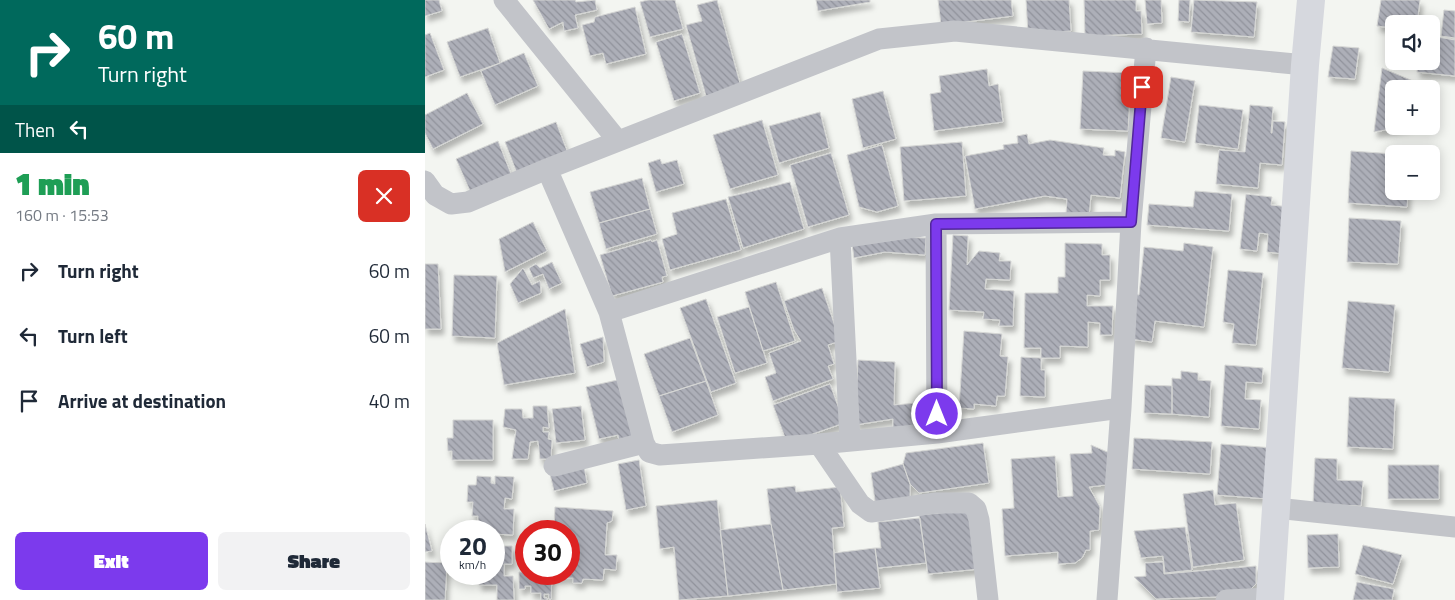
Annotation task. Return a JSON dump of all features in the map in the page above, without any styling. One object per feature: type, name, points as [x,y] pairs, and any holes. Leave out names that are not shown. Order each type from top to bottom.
[{"type":"street","points":[[504,0],[618,141]]},
{"type":"street","points":[[1226,600],[1270,599],[1305,65],[1311,0]]},
{"type":"street","points":[[428,194],[451,204],[468,202],[547,169],[879,39],[955,30],[1305,65]]},
{"type":"street","points":[[1107,600],[1121,408],[1131,222],[1146,48]]},
{"type":"street","points":[[547,169],[609,312],[644,443],[649,452],[660,455],[819,444],[937,432],[1121,408]]},
{"type":"street","points":[[609,312],[840,238],[936,224],[1131,222]]},
{"type":"street","points":[[936,224],[937,432]]},
{"type":"street","points":[[840,238],[850,441]]},
{"type":"street","points":[[554,466],[644,443]]},
{"type":"street","points":[[819,444],[860,504],[871,512],[969,502],[976,509],[979,520],[989,600]]},
{"type":"street","points":[[1276,508],[1455,527]]},
{"type":"building","points":[[425,0],[439,0],[442,11],[425,16]]},
{"type":"building","points":[[533,0],[575,0],[576,2],[595,0],[597,10],[575,15],[578,28],[564,31],[563,22],[549,29]]},
{"type":"building","points":[[648,0],[675,0],[683,29],[650,37],[640,2]]},
{"type":"building","points":[[717,0],[741,87],[706,96],[686,25],[702,21],[697,5]]},
{"type":"building","points":[[816,0],[870,0],[870,2],[818,11]]},
{"type":"building","points":[[938,0],[1011,0],[1013,16],[941,25]]},
{"type":"building","points":[[1026,0],[1069,0],[1071,31],[1028,34]]},
{"type":"building","points":[[1084,0],[1136,0],[1136,11],[1141,11],[1142,34],[1085,36]]},
{"type":"building","points":[[1145,0],[1161,0],[1162,23],[1147,24]]},
{"type":"building","points":[[1179,0],[1190,0],[1189,22],[1178,21]]},
{"type":"building","points":[[1194,0],[1257,2],[1254,37],[1191,32]]},
{"type":"building","points":[[1381,0],[1420,0],[1418,15],[1385,15],[1385,27],[1377,26]]},
{"type":"building","points":[[635,7],[646,54],[606,64],[603,53],[590,56],[582,25],[594,22],[595,17]]},
{"type":"building","points":[[1444,10],[1455,11],[1455,38],[1441,36]]},
{"type":"building","points":[[488,28],[500,63],[460,77],[447,42]]},
{"type":"building","points":[[430,33],[444,70],[425,77],[425,35]]},
{"type":"building","points":[[682,34],[700,93],[674,101],[656,42]]},
{"type":"building","points":[[1440,38],[1455,40],[1455,76],[1417,72],[1417,70],[1440,70]]},
{"type":"building","points":[[1333,46],[1359,48],[1355,79],[1328,77]]},
{"type":"building","points":[[524,53],[538,86],[495,105],[481,71]]},
{"type":"building","points":[[1382,68],[1411,80],[1385,80],[1385,130],[1374,132]]},
{"type":"building","points":[[987,69],[989,86],[998,84],[1003,122],[934,131],[930,94],[941,92],[939,76]]},
{"type":"building","points":[[1083,71],[1131,73],[1128,131],[1080,129]]},
{"type":"building","points":[[1171,77],[1195,81],[1185,142],[1161,138]]},
{"type":"building","points":[[883,91],[896,139],[863,148],[852,99]]},
{"type":"building","points":[[467,93],[483,124],[433,149],[425,133],[425,115]]},
{"type":"building","points":[[1199,105],[1243,110],[1238,149],[1195,143]]},
{"type":"building","points":[[1250,105],[1273,107],[1271,133],[1273,121],[1285,122],[1282,165],[1260,163],[1258,188],[1216,184],[1219,150],[1245,152]]},
{"type":"building","points":[[820,112],[829,148],[779,163],[769,126]]},
{"type":"building","points":[[762,120],[778,175],[730,189],[713,135]]},
{"type":"building","points":[[556,122],[569,156],[518,176],[505,142]]},
{"type":"building","points":[[1027,134],[1029,144],[1050,140],[1104,148],[1103,155],[1115,156],[1115,150],[1125,152],[1120,198],[1091,195],[1089,216],[1066,214],[1067,199],[1045,196],[975,209],[965,156],[1004,149],[1003,145],[1018,143],[1017,136]]},
{"type":"building","points":[[498,141],[511,174],[470,191],[456,159]]},
{"type":"building","points":[[962,142],[966,196],[904,201],[900,147]]},
{"type":"building","points":[[882,145],[898,206],[877,212],[859,207],[847,155]]},
{"type":"building","points":[[1351,151],[1385,153],[1385,200],[1407,200],[1407,207],[1348,203]]},
{"type":"building","points":[[831,153],[849,215],[808,227],[790,165]]},
{"type":"building","points":[[660,159],[662,164],[677,160],[684,184],[656,192],[648,163]]},
{"type":"building","points":[[642,178],[650,209],[599,223],[590,192]]},
{"type":"building","points":[[790,182],[804,229],[743,248],[728,197]]},
{"type":"building","points":[[1195,191],[1232,194],[1229,231],[1147,225],[1149,204],[1193,207]]},
{"type":"building","points":[[1246,194],[1272,197],[1271,205],[1290,207],[1286,254],[1267,252],[1268,234],[1259,233],[1257,251],[1240,249]]},
{"type":"building","points":[[726,199],[741,250],[670,270],[662,239],[677,234],[672,213]]},
{"type":"building","points":[[650,209],[657,234],[606,249],[599,223]]},
{"type":"building","points":[[1349,218],[1401,221],[1398,264],[1347,262]]},
{"type":"building","points":[[533,222],[547,251],[505,272],[499,239]]},
{"type":"building","points":[[953,235],[968,236],[967,265],[979,251],[1000,253],[999,261],[1011,261],[1010,280],[986,279],[985,289],[1014,291],[1013,326],[999,326],[1000,320],[983,319],[984,312],[949,310]]},
{"type":"building","points":[[898,237],[926,238],[925,255],[885,252],[854,258],[852,244]]},
{"type":"building","points":[[651,240],[652,242],[657,240],[667,276],[662,277],[663,282],[612,296],[600,255]]},
{"type":"building","points":[[1065,243],[1102,244],[1102,255],[1110,255],[1110,280],[1100,280],[1100,296],[1087,295],[1087,306],[1113,306],[1112,335],[1100,335],[1100,323],[1088,322],[1088,347],[1060,346],[1060,358],[1041,358],[1041,348],[1024,348],[1025,293],[1058,293],[1058,277],[1065,277]]},
{"type":"building","points":[[1184,243],[1213,247],[1204,327],[1155,321],[1152,342],[1130,339],[1135,294],[1139,295],[1144,247],[1183,251]]},
{"type":"building","points":[[552,262],[562,283],[549,289],[543,274],[533,278],[529,268],[536,264],[540,268]]},
{"type":"building","points":[[425,264],[438,264],[441,329],[425,329]]},
{"type":"building","points":[[523,268],[532,285],[540,281],[541,293],[518,303],[510,284]]},
{"type":"building","points":[[1228,270],[1263,273],[1256,345],[1232,343],[1234,324],[1223,322]]},
{"type":"building","points":[[454,275],[497,276],[495,338],[452,336]]},
{"type":"building","points":[[776,282],[795,341],[763,351],[745,292]]},
{"type":"building","points":[[822,288],[840,341],[828,345],[834,364],[828,366],[833,379],[773,401],[765,377],[776,373],[769,353],[801,341],[794,330],[784,301]]},
{"type":"building","points":[[706,299],[736,383],[711,392],[680,308]]},
{"type":"building","points":[[1348,301],[1395,305],[1389,372],[1342,368]]},
{"type":"building","points":[[749,307],[767,363],[735,373],[717,317]]},
{"type":"building","points":[[565,309],[575,373],[504,385],[497,343]]},
{"type":"building","points":[[964,331],[1002,334],[1000,356],[1008,357],[1005,396],[997,396],[996,406],[974,404],[974,409],[959,408]]},
{"type":"building","points":[[603,337],[604,362],[587,367],[580,344]]},
{"type":"building","points":[[690,338],[706,381],[659,396],[644,354]]},
{"type":"building","points":[[1021,357],[1041,358],[1041,370],[1045,370],[1045,397],[1020,396]]},
{"type":"building","points":[[858,360],[895,362],[894,405],[929,402],[928,427],[893,433],[893,419],[855,425]]},
{"type":"building","points":[[1225,365],[1263,368],[1262,383],[1246,382],[1245,399],[1261,400],[1259,429],[1221,426]]},
{"type":"building","points":[[1181,371],[1198,373],[1198,380],[1211,381],[1209,417],[1172,414],[1172,378],[1181,379]]},
{"type":"building","points":[[622,379],[638,443],[620,447],[618,435],[599,439],[586,387]]},
{"type":"building","points":[[706,381],[718,415],[672,432],[659,396]]},
{"type":"building","points":[[830,384],[844,423],[787,443],[773,405]]},
{"type":"building","points":[[1145,385],[1172,386],[1172,414],[1144,413]]},
{"type":"building","points":[[1349,397],[1395,399],[1393,449],[1347,447]]},
{"type":"building","points":[[533,406],[547,406],[549,428],[543,427],[543,432],[549,432],[548,439],[552,440],[551,459],[540,459],[538,441],[530,442],[528,459],[512,459],[516,430],[503,427],[505,409],[522,409],[523,418],[533,418]]},
{"type":"building","points":[[581,406],[585,440],[556,443],[552,409]]},
{"type":"building","points":[[453,420],[493,420],[493,460],[452,460],[452,451],[448,451],[447,438],[453,438]]},
{"type":"building","points":[[1134,438],[1212,442],[1210,474],[1132,469]]},
{"type":"building","points":[[983,443],[989,483],[919,493],[910,484],[903,464],[906,453]]},
{"type":"building","points":[[1221,444],[1274,448],[1269,499],[1217,495]]},
{"type":"building","points":[[1091,445],[1112,454],[1114,484],[1089,487],[1100,507],[1099,530],[1090,531],[1090,550],[1086,550],[1082,558],[1075,563],[1058,564],[1058,552],[1005,556],[1002,509],[1014,508],[1011,459],[1055,456],[1058,497],[1073,496],[1070,454],[1092,453]]},
{"type":"building","points":[[1315,458],[1337,459],[1337,480],[1363,481],[1361,506],[1313,504]]},
{"type":"building","points":[[639,460],[646,506],[626,510],[618,464]]},
{"type":"building","points":[[903,464],[910,484],[910,503],[876,508],[871,473]]},
{"type":"building","points":[[1388,465],[1439,465],[1439,499],[1388,499]]},
{"type":"building","points":[[584,466],[587,483],[554,491],[550,474]]},
{"type":"building","points":[[477,476],[491,477],[491,483],[495,484],[495,476],[514,477],[512,499],[505,498],[504,509],[514,509],[513,535],[505,535],[505,520],[478,520],[478,516],[472,516],[473,502],[467,502],[468,485],[476,485]]},
{"type":"building","points":[[795,486],[796,492],[840,487],[844,527],[832,528],[836,584],[783,590],[771,524],[767,489]]},
{"type":"building","points":[[1213,490],[1215,505],[1236,503],[1244,560],[1193,567],[1183,494]]},
{"type":"building","points":[[717,500],[728,596],[679,600],[674,547],[660,549],[656,506]]},
{"type":"building","points":[[555,507],[613,511],[612,521],[607,523],[605,555],[617,555],[616,570],[604,569],[603,580],[583,579],[582,583],[580,583],[580,520],[554,520]]},
{"type":"building","points":[[971,510],[979,569],[928,574],[919,515]]},
{"type":"building","points":[[920,518],[926,563],[878,568],[875,548],[881,548],[878,522]]},
{"type":"building","points":[[425,524],[432,551],[425,552]]},
{"type":"building","points":[[771,524],[783,590],[728,596],[720,530]]},
{"type":"building","points":[[1185,527],[1192,570],[1165,573],[1163,556],[1141,558],[1134,531]]},
{"type":"building","points":[[1338,534],[1339,567],[1308,568],[1307,535]]},
{"type":"building","points":[[1363,545],[1402,555],[1393,584],[1355,574]]},
{"type":"building","points":[[505,546],[512,546],[512,564],[505,564]]},
{"type":"building","points":[[875,548],[880,588],[837,592],[834,553]]},
{"type":"building","points":[[425,562],[440,563],[440,585],[446,585],[445,600],[425,600]]},
{"type":"building","points":[[1163,562],[1164,574],[1256,566],[1256,584],[1246,594],[1156,599],[1134,577],[1146,576],[1145,563]]},
{"type":"building","points":[[505,576],[513,576],[514,600],[497,600],[497,585],[505,585]]},
{"type":"building","points":[[1357,582],[1394,589],[1392,600],[1353,600]]},
{"type":"building","points":[[519,585],[552,585],[551,599],[549,599],[549,594],[544,594],[544,598],[547,598],[547,600],[541,600],[541,593],[531,593],[531,586],[519,589]]},
{"type":"route","points":[[937,414],[936,224],[1131,222],[1142,87]]}]
